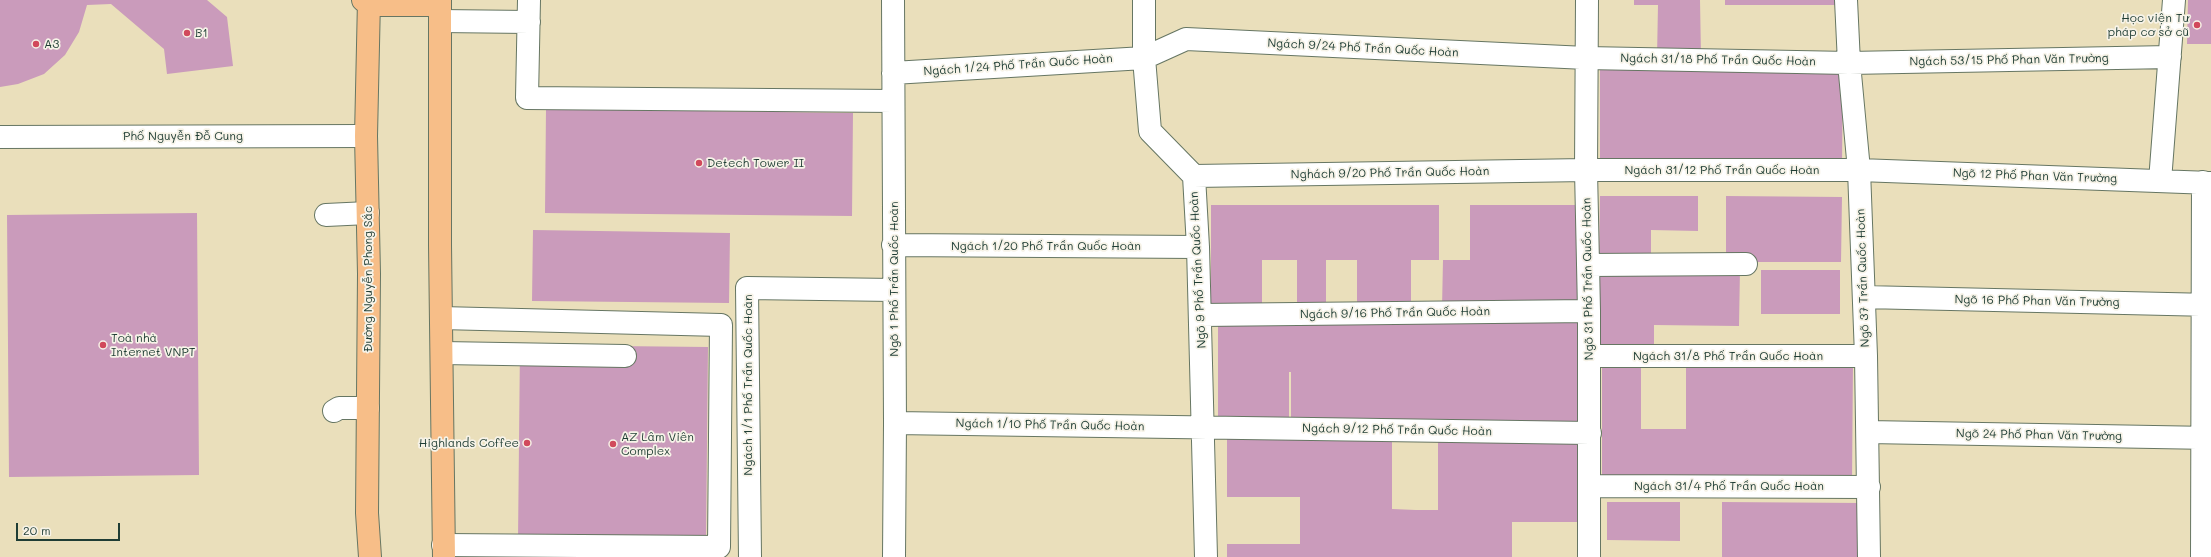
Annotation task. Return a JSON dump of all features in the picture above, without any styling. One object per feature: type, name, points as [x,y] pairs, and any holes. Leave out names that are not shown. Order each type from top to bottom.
[{"type":"main road","points":[[367,2],[440,9],[441,318],[444,551]]},
{"type":"main road","name":"Đường Nguyễn Phong Sắc","points":[[367,2],[366,136],[368,213],[368,408],[366,513],[370,557]]},
{"type":"street","points":[[529,0],[527,98],[893,101]]},
{"type":"street","name":"Ngõ 1 Phố Trần Quốc Hoàn","points":[[893,0],[895,423],[894,557]]},
{"type":"street","name":"Ngõ 9 Phố Trần Quốc Hoàn","points":[[1144,0],[1144,58],[1150,131],[1194,176],[1204,428],[1206,557]]},
{"type":"street","name":"Ngõ 31 Phố Trần Quốc Hoàn","points":[[1587,0],[1586,170],[1590,433],[1589,557]]},
{"type":"street","name":"Ngõ 37 Trần Quốc Hoàn","points":[[1846,0],[1849,63],[1859,170],[1868,432],[1869,557]]},
{"type":"street","points":[[2160,181],[2174,0]]},
{"type":"street","points":[[440,9],[529,22]]},
{"type":"street","name":"Ngách 9/24 Phố Trần Quốc Hoàn","points":[[1144,58],[1186,39],[1586,58]]},
{"type":"street","name":"Ngách 53/15 Phố Phan Văn Trường","points":[[1849,63],[2170,57]]},
{"type":"street","name":"Ngách 1/24 Phố Trần Quốc Hoàn","points":[[893,73],[1144,58]]},
{"type":"street","name":"Ngách 31/18 Phố Trần Quốc Hoàn","points":[[1586,58],[1849,63]]},
{"type":"street","name":"Phố Nguyễn Đỗ Cung","points":[[0,137],[366,136]]},
{"type":"street","name":"Nghách 9/20 Phố Trần Quốc Hoàn","points":[[1194,176],[1586,170]]},
{"type":"street","name":"Ngách 31/12 Phố Trần Quốc Hoàn","points":[[1586,170],[1859,170]]},
{"type":"street","name":"Ngõ 12 Phố Phan Văn Trường","points":[[1859,170],[2207,183]]},
{"type":"street","points":[[2202,557],[2207,438],[2207,183]]},
{"type":"street","points":[[326,215],[368,213]]},
{"type":"street","name":"Ngách 1/20 Phố Trần Quốc Hoàn","points":[[893,246],[1198,247]]},
{"type":"street","points":[[1588,265],[1746,264]]},
{"type":"street","name":"Ngách 1/1 Phố Trần Quốc Hoàn","points":[[750,557],[748,288],[894,290]]},
{"type":"street","name":"Ngõ 16 Phố Phan Văn Trường","points":[[1864,296],[2207,305]]},
{"type":"street","name":"Ngách 9/16 Phố Trần Quốc Hoàn","points":[[1200,315],[1589,311]]},
{"type":"street","points":[[441,318],[721,325],[719,547],[444,551]]},
{"type":"street","points":[[442,353],[625,356]]},
{"type":"street","name":"Ngách 31/8 Phố Trần Quốc Hoàn","points":[[1589,356],[1866,356]]},
{"type":"street","points":[[334,411],[339,408],[368,408]]},
{"type":"street","name":"Ngách 1/10 Phố Trần Quốc Hoàn","points":[[895,423],[1204,428]]},
{"type":"street","name":"Ngách 9/12 Phố Trần Quốc Hoàn","points":[[1204,428],[1590,433]]},
{"type":"street","name":"Ngõ 24 Phố Phan Văn Trường","points":[[1868,432],[2207,438]]},
{"type":"street","name":"Ngách 31/4 Phố Trần Quốc Hoàn","points":[[1590,486],[1869,487]]},
{"type":"building","points":[[0,0],[207,0],[227,17],[233,66],[167,74],[164,49],[111,4],[87,5],[79,32],[65,55],[44,74],[18,84],[0,87]]},
{"type":"building","points":[[1634,0],[1700,0],[1701,57],[1657,57],[1658,5],[1634,5]]},
{"type":"building","points":[[1725,0],[1843,0],[1843,5],[1725,5]]},
{"type":"building","name":"Học viện Tư pháp cơ sở cũ","points":[[2188,0],[2211,0],[2211,44],[2187,44]]},
{"type":"building","points":[[1600,62],[1843,63],[1842,166],[1600,165]]},
{"type":"building","name":"Detech Tower II","points":[[546,109],[853,113],[852,216],[545,213]]},
{"type":"building","points":[[1600,196],[1698,196],[1698,231],[1651,230],[1651,262],[1599,261]]},
{"type":"building","points":[[1726,196],[1842,197],[1841,262],[1726,262]]},
{"type":"building","points":[[1211,205],[1439,205],[1439,260],[1411,260],[1411,308],[1357,308],[1357,260],[1326,260],[1326,308],[1297,308],[1297,260],[1262,260],[1262,308],[1211,308]]},
{"type":"building","points":[[1470,205],[1585,205],[1585,309],[1442,308],[1443,260],[1470,260]]},
{"type":"building","name":"Toà nhà Internet VNPT","points":[[197,213],[199,475],[9,477],[7,215]]},
{"type":"building","points":[[533,230],[730,233],[729,303],[532,301]]},
{"type":"building","points":[[1599,268],[1740,269],[1739,326],[1654,325],[1654,348],[1599,348]]},
{"type":"building","points":[[1761,270],[1840,270],[1840,314],[1761,314]]},
{"type":"building","points":[[1218,321],[1585,322],[1584,424],[1291,423],[1291,372],[1289,372],[1289,423],[1218,422]]},
{"type":"building","name":"AZ Lâm Viên Complex","points":[[520,345],[708,347],[706,542],[518,540]]},
{"type":"building","points":[[1602,361],[1641,361],[1641,429],[1686,429],[1686,361],[1853,362],[1852,483],[1602,482]]},
{"type":"building","points":[[1227,439],[1392,439],[1392,509],[1416,510],[1438,510],[1438,440],[1587,440],[1587,522],[1512,522],[1512,557],[1227,557],[1227,544],[1300,544],[1300,497],[1227,497]]},
{"type":"building","points":[[1607,502],[1680,502],[1680,541],[1607,540]]},
{"type":"building","points":[[1722,502],[1862,503],[1862,557],[1722,557]]},
{"type":"place","name":"Học viện Tư pháp cơ sở cũ","points":[[2197,25]]},
{"type":"place","name":"B1","points":[[187,33]]},
{"type":"place","name":"A3","points":[[36,44]]},
{"type":"place","name":"Detech Tower II","points":[[699,163]]},
{"type":"place","name":"Toà nhà Internet VNPT","points":[[103,345]]},
{"type":"place","name":"Highlands Coffee","points":[[527,443]]},
{"type":"place","name":"AZ Lâm Viên Complex","points":[[613,444]]}]
